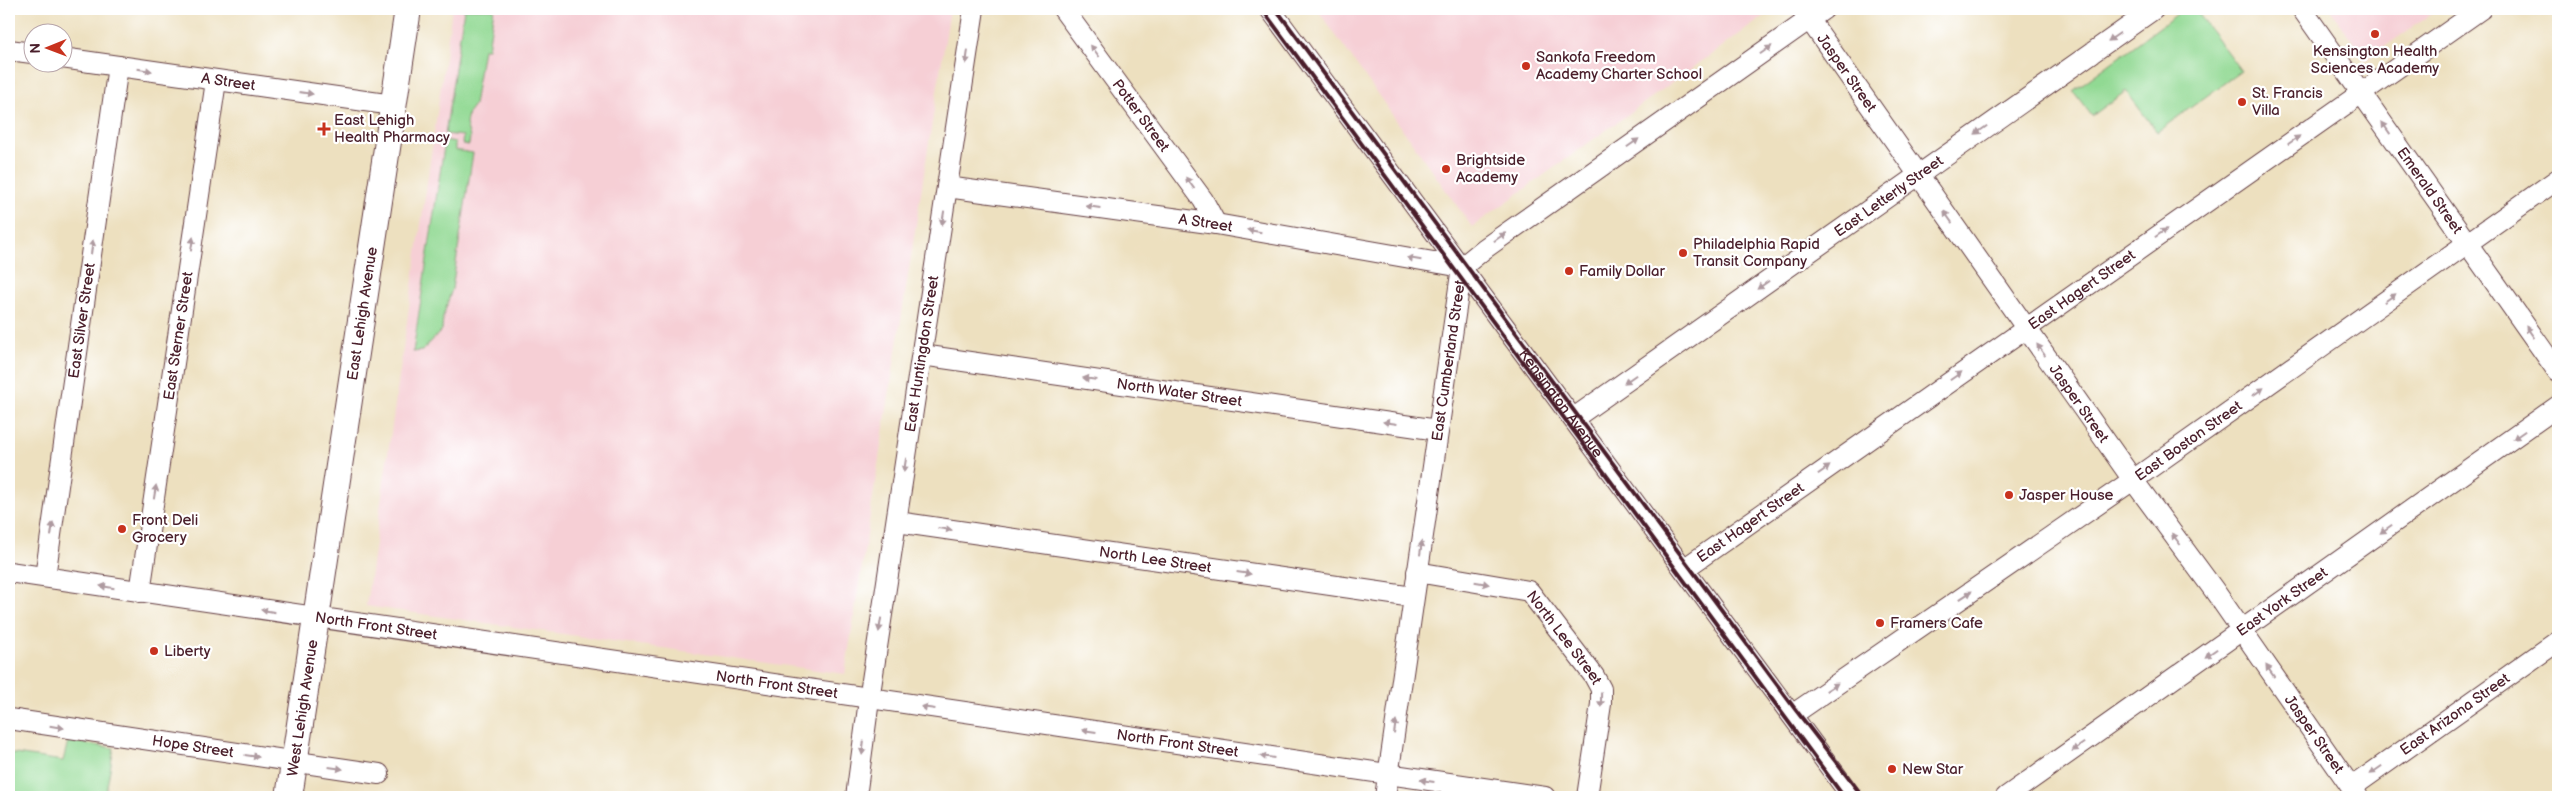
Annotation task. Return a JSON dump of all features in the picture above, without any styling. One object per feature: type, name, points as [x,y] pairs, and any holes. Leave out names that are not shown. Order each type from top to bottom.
[{"type":"main road","name":"East Lehigh Avenue","points":[[316,618],[408,9]]},
{"type":"main road","name":"West Lehigh Avenue","points":[[289,797],[316,618]]},
{"type":"street","name":"East Huntingdon Street","points":[[856,797],[869,700],[974,9]]},
{"type":"street","name":"Potter Street","points":[[1063,9],[1203,200],[1216,224]]},
{"type":"street","name":"Kensington Avenue","points":[[1270,9],[1574,418],[1852,797]]},
{"type":"street","name":"East Letterly Street","points":[[1574,418],[2154,9]]},
{"type":"street","name":"Emerald Street","points":[[2302,9],[2558,372]]},
{"type":"street","name":"East Hagert Street","points":[[1684,569],[2025,327],[2362,94],[2481,9]]},
{"type":"street","name":"East Cumberland Street","points":[[1385,797],[1462,267],[1484,248],[1812,12]]},
{"type":"street","name":"Jasper Street","points":[[1812,12],[1918,175],[2355,792]]},
{"type":"street","points":[[9,50],[22,52]]},
{"type":"street","name":"A Street","points":[[72,59],[393,105]]},
{"type":"street","name":"East Silver Street","points":[[45,577],[118,66]]},
{"type":"street","name":"East Sterner Street","points":[[140,592],[216,81]]},
{"type":"street","name":"East Boston Street","points":[[1792,714],[2133,480],[2558,179]]},
{"type":"street","name":"A Street","points":[[947,187],[1216,224],[1462,267]]},
{"type":"street","name":"North Water Street","points":[[922,355],[1438,430]]},
{"type":"street","name":"East York Street","points":[[2006,797],[2558,406]]},
{"type":"street","name":"North Lee Street","points":[[896,522],[1414,597]]},
{"type":"street","name":"North Front Street","points":[[9,572],[869,700],[1545,797]]},
{"type":"street","name":"North Lee Street","points":[[1417,572],[1529,591],[1563,634],[1601,689],[1602,704],[1587,797]]},
{"type":"street","name":"East Arizona Street","points":[[2355,792],[2558,641]]},
{"type":"street","name":"Hope Street","points":[[9,719],[379,774]]},
{"type":"shaded area","points":[[452,9],[950,9],[845,674],[366,606]]},
{"type":"shaded area","name":"Sankofa Freedom Academy Charter School","points":[[1317,9],[1772,9],[1773,10],[1472,227]]},
{"type":"shaded area","name":"Kensington Health Sciences Academy","points":[[2330,9],[2438,9],[2366,60]]},
{"type":"green space","points":[[464,9],[494,9],[488,49],[483,49],[474,105],[468,113],[466,124],[470,137],[469,145],[462,144],[463,136],[445,134]]},
{"type":"green space","points":[[2184,9],[2195,9],[2241,71],[2157,132],[2126,91],[2092,116],[2073,91]]},
{"type":"green space","points":[[445,140],[455,142],[455,150],[473,153],[452,289],[443,317],[442,330],[422,351],[413,352]]},
{"type":"green space","points":[[68,741],[114,748],[105,797],[9,797],[9,753],[63,761]]},
{"type":"railway","points":[[1262,9],[1844,797]]},
{"type":"railway","points":[[1276,9],[1795,709],[1863,797]]},
{"type":"place","name":"Kensington Health Sciences Academy","points":[[2375,34]]},
{"type":"place","name":"Sankofa Freedom Academy Charter School","points":[[1526,66]]},
{"type":"place","name":"St. Francis Villa","points":[[2242,102]]},
{"type":"place","name":"East Lehigh Health Pharmacy","points":[[324,129]]},
{"type":"place","name":"Brightside Academy","points":[[1446,169]]},
{"type":"place","name":"Philadelphia Rapid Transit Company","points":[[1683,253]]},
{"type":"place","name":"Family Dollar","points":[[1569,271]]},
{"type":"place","name":"Jasper House","points":[[2009,495]]},
{"type":"place","name":"Front Deli Grocery","points":[[122,529]]},
{"type":"place","name":"Framers Cafe","points":[[1880,623]]},
{"type":"place","name":"Liberty","points":[[154,651]]},
{"type":"place","name":"New Star","points":[[1892,769]]}]
